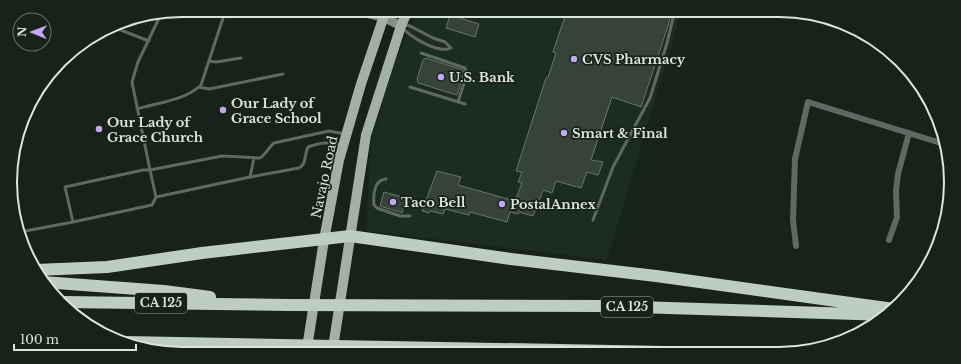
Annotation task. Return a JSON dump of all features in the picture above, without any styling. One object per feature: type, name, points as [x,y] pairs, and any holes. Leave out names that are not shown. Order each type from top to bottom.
[{"type":"highway","points":[[42,270],[107,267],[202,253],[350,236],[511,259],[656,276],[886,308]]},
{"type":"highway","points":[[51,283],[164,291],[261,304]]},
{"type":"highway","name":"CA 125","points":[[69,302],[289,305],[605,306],[877,315]]},
{"type":"highway","points":[[144,342],[412,347]]},
{"type":"highway","points":[[262,347],[286,345]]},
{"type":"main road","name":"Navajo Road","points":[[307,347],[324,240],[340,160],[361,84],[384,17]]},
{"type":"main road","points":[[333,347],[366,135],[405,17]]},
{"type":"street","points":[[390,17],[401,26]]},
{"type":"street","points":[[796,246],[793,220],[795,159],[808,102],[939,142]]},
{"type":"street","points":[[889,240],[897,217],[896,191],[898,174],[909,133]]},
{"type":"lane","points":[[137,109],[184,96],[196,90],[201,85],[223,17]]},
{"type":"lane","points":[[593,220],[613,167],[650,98],[673,17]]},
{"type":"lane","points":[[25,231],[152,205],[156,197],[132,82],[138,62],[159,18]]},
{"type":"lane","points":[[407,25],[412,27],[433,38],[445,42],[451,48],[444,49],[424,43],[409,34],[401,26],[407,25]]},
{"type":"lane","points":[[120,30],[149,41]]},
{"type":"lane","points":[[421,53],[465,68],[466,74],[458,102]]},
{"type":"lane","points":[[209,61],[216,62],[241,58]]},
{"type":"lane","points":[[199,87],[209,89],[283,74]]},
{"type":"lane","points":[[410,87],[465,104]]},
{"type":"lane","points":[[72,222],[65,187],[222,156],[260,158],[274,143],[329,131],[346,135]]},
{"type":"lane","points":[[156,197],[302,166],[308,147],[329,142],[344,145]]},
{"type":"lane","points":[[250,177],[254,158]]},
{"type":"lane","points":[[386,179],[380,180],[376,184],[374,205],[377,208],[400,216],[410,216]]},
{"type":"shaded area","points":[[413,17],[680,17],[607,260],[366,231],[371,143],[392,70]]},
{"type":"building","points":[[449,17],[456,17],[479,24],[475,37],[446,28]]},
{"type":"building","points":[[565,17],[670,17],[641,107],[612,97],[591,160],[603,162],[598,175],[587,172],[581,188],[556,181],[552,193],[543,190],[533,216],[519,212],[518,214],[510,212],[507,222],[470,212],[469,215],[445,209],[443,214],[422,211],[437,171],[461,177],[458,185],[515,201],[522,183],[518,182],[522,172],[516,171],[546,78],[548,77],[556,53],[553,52]]},
{"type":"building","name":"U.S. Bank","points":[[426,58],[463,70],[464,74],[457,95],[418,83],[417,79],[423,60]]},
{"type":"building","name":"Taco Bell","points":[[384,192],[406,198],[402,213],[380,206]]},
{"type":"place","name":"CVS Pharmacy","points":[[574,59]]},
{"type":"place","name":"U.S. Bank","points":[[441,77]]},
{"type":"place","name":"Our Lady of Grace School","points":[[223,110]]},
{"type":"place","name":"Our Lady of Grace Church","points":[[99,129]]},
{"type":"place","name":"Smart & Final","points":[[564,133]]},
{"type":"place","name":"Taco Bell","points":[[393,202]]},
{"type":"place","name":"PostalAnnex","points":[[502,204]]}]
